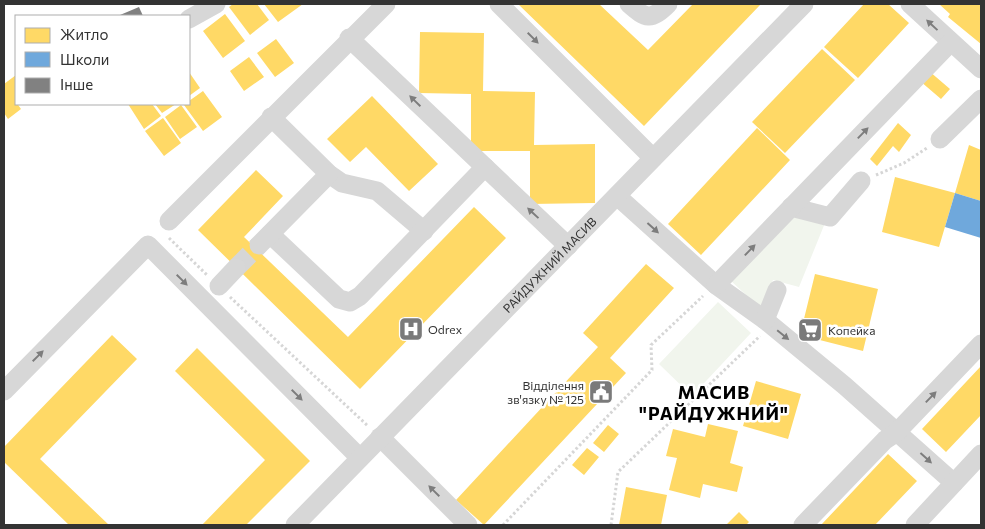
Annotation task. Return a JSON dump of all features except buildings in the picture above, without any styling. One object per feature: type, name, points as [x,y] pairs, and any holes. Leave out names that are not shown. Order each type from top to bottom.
[{"type":"street","points":[[190,18],[216,4]]},
{"type":"street","points":[[168,229],[271,117],[349,38],[386,4]]},
{"type":"street","points":[[499,4],[653,158]]},
{"type":"street","points":[[629,4],[641,14],[649,17],[659,13],[668,4]]},
{"type":"street","name":"РАЙДУЖНИЙ МАСИВ","points":[[295,525],[804,4]]},
{"type":"street","points":[[910,4],[981,69]]},
{"type":"street","points":[[349,38],[568,246]]},
{"type":"street","points":[[716,285],[951,42]]},
{"type":"street","points":[[940,139],[981,99]]},
{"type":"street","points":[[271,117],[329,174],[342,183],[377,191],[424,231]]},
{"type":"street","points":[[329,174],[264,239],[339,299],[350,302],[360,296],[485,167]]},
{"type":"street","points":[[791,207],[830,217],[861,181]]},
{"type":"street","points":[[617,196],[716,285],[769,323],[845,386],[954,484]]},
{"type":"street","points":[[4,391],[148,245],[360,458]]},
{"type":"street","points":[[219,286],[236,268]]},
{"type":"street","points":[[769,323],[777,290]]},
{"type":"street","points":[[803,525],[885,440],[897,432],[981,344]]},
{"type":"street","points":[[380,437],[468,525]]},
{"type":"street","points":[[915,525],[981,454]]},
{"type":"path","points":[[861,181],[904,164],[940,139]]},
{"type":"path","points":[[168,229],[219,286],[380,437]]},
{"type":"path","points":[[503,525],[652,370],[651,345],[716,285]]},
{"type":"path","points":[[611,525],[618,472],[769,323]]},
{"type":"shaded area","points":[[793,214],[825,223],[799,287],[773,280],[761,309],[730,280]]},
{"type":"shaded area","points":[[718,302],[751,333],[692,396],[659,364]]},
{"type":"tunnel","points":[[236,268],[259,245]]},
{"type":"place","name":"Odrex","points":[[411,329]]},
{"type":"place","name":"Копейка","points":[[810,330]]},
{"type":"place","name":"Відділення зв'язку № 125","points":[[601,392]]},
{"type":"district","name":"МАСИВ \"РАЙДУЖНИЙ\"","points":[[714,402]]}]
